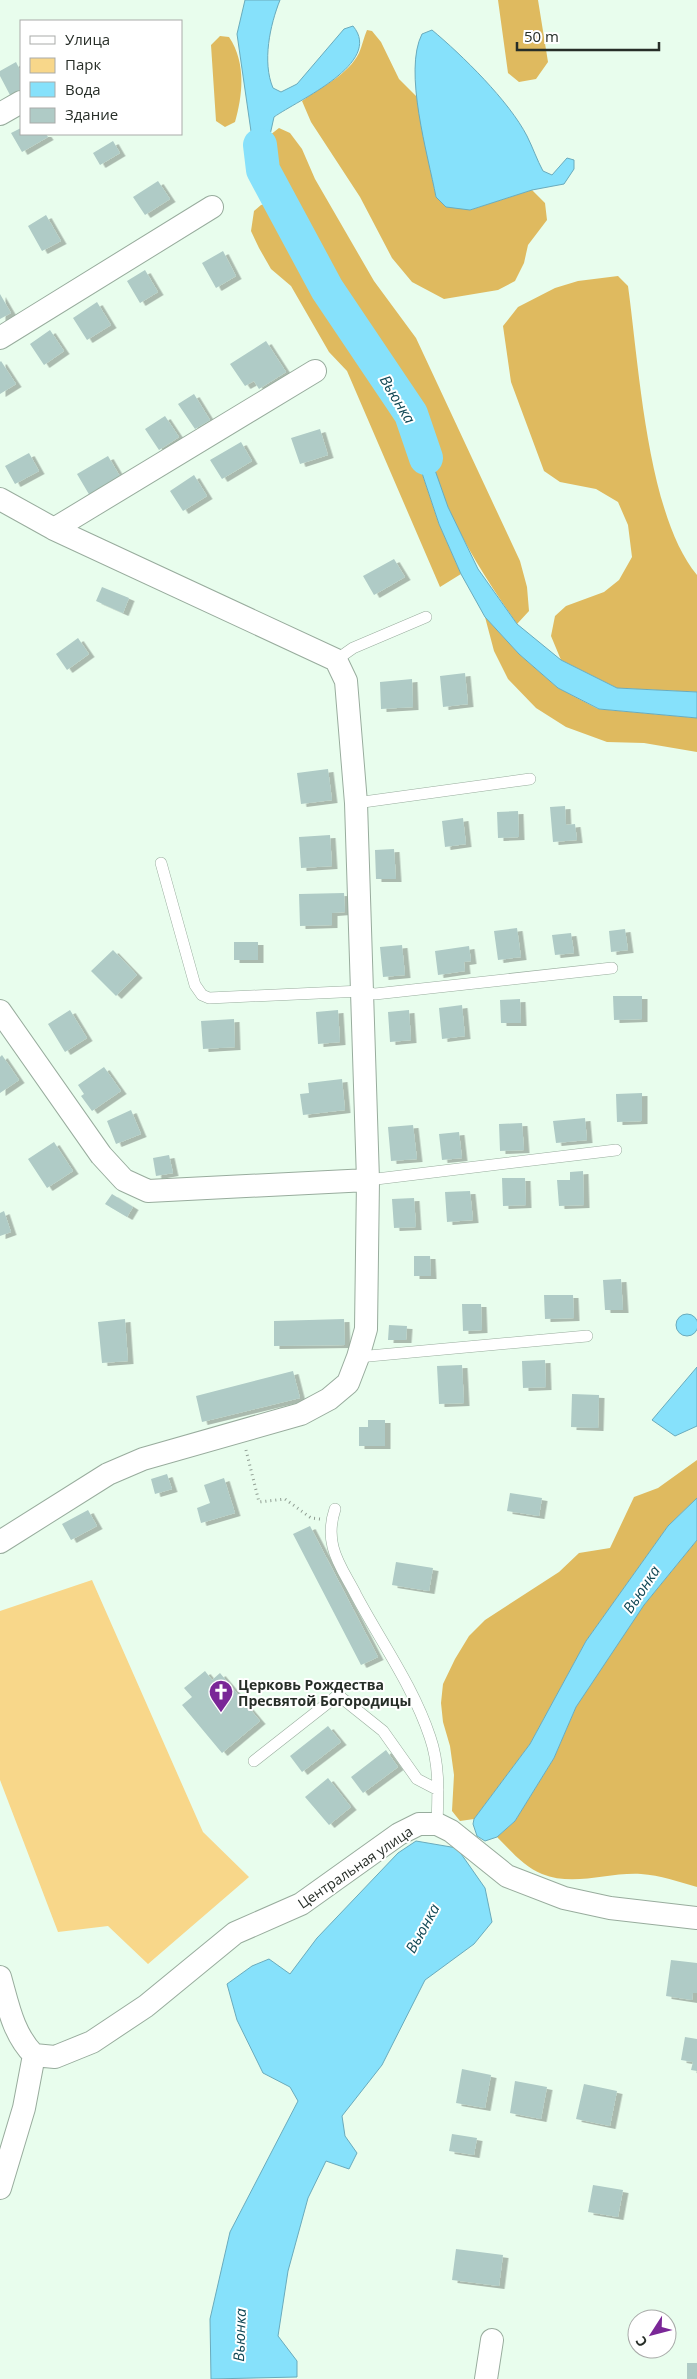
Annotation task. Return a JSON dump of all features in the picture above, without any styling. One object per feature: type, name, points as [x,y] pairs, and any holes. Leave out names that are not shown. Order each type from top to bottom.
[{"type":"street","points":[[0,114],[20,103]]},
{"type":"street","points":[[0,338],[212,207]]},
{"type":"street","points":[[54,529],[316,371]]},
{"type":"street","points":[[0,499],[54,529],[336,660],[346,681],[356,803],[368,1180],[366,1329],[358,1358],[348,1383],[329,1400],[301,1414],[143,1459],[108,1474],[1,1536]]},
{"type":"street","points":[[0,1011],[101,1155],[124,1180],[132,1184],[148,1191],[368,1180]]},
{"type":"street","name":"Центральная улица","points":[[34,2055],[54,2057],[92,2042],[146,2006],[235,1933],[301,1904],[399,1834],[419,1824],[444,1827]]},
{"type":"street","points":[[444,1827],[507,1876],[564,1898],[610,1908],[697,1918]]},
{"type":"street","points":[[0,1977],[16,2030],[34,2055],[24,2108],[0,2188]]},
{"type":"street","points":[[486,2379],[492,2340]]},
{"type":"lane","points":[[336,660],[353,648],[426,618]]},
{"type":"lane","points":[[356,803],[530,779]]},
{"type":"lane","points":[[161,863],[195,985],[202,995],[209,998],[362,991],[375,994],[612,968]]},
{"type":"lane","points":[[368,1180],[616,1150]]},
{"type":"lane","points":[[358,1358],[587,1336]]},
{"type":"lane","points":[[333,1515],[332,1545],[338,1561],[377,1634],[412,1692],[430,1738],[439,1775],[438,1790],[444,1827]]},
{"type":"lane","points":[[254,1762],[338,1695],[384,1730],[417,1779],[438,1790]]},
{"type":"path","points":[[242,1432],[259,1502],[285,1499],[311,1518],[333,1515]]},
{"type":"green space","points":[[92,1580],[203,1832],[249,1877],[148,1964],[108,1926],[58,1932],[0,1780],[0,1611]]},
{"type":"shaded area","points":[[498,0],[538,0],[548,62],[536,79],[519,82],[508,73]]},
{"type":"shaded area","points":[[367,30],[372,31],[381,42],[399,79],[418,98],[436,197],[470,210],[532,190],[545,203],[547,220],[528,245],[524,263],[515,281],[498,290],[444,299],[412,282],[392,258],[360,197],[311,122],[302,101],[334,80],[348,68],[359,53]]},
{"type":"shaded area","points":[[220,36],[229,37],[234,47],[238,57],[241,78],[240,100],[235,122],[225,127],[216,121],[211,45]]},
{"type":"shaded area","points":[[279,128],[290,133],[302,149],[315,179],[374,281],[416,338],[520,561],[527,587],[529,611],[517,624],[480,567],[455,523],[420,429],[400,384],[382,354],[321,265],[287,202],[276,169],[270,135]]},
{"type":"shaded area","points":[[270,203],[282,220],[356,350],[406,415],[411,440],[439,524],[461,574],[440,587],[347,371],[329,352],[291,286],[271,269],[251,231],[254,211],[261,205]]},
{"type":"shaded area","points":[[618,276],[628,286],[641,396],[656,478],[667,516],[680,549],[697,575],[697,692],[617,688],[561,660],[551,636],[555,616],[566,606],[604,592],[619,580],[632,557],[628,525],[618,502],[596,489],[560,482],[544,471],[511,382],[503,326],[518,307],[555,288],[578,281]]},
{"type":"shaded area","points":[[485,617],[519,654],[558,688],[598,709],[697,718],[697,752],[644,743],[607,742],[566,727],[536,708],[508,679],[494,651]]},
{"type":"shaded area","points":[[697,1460],[697,1498],[668,1526],[586,1641],[530,1744],[474,1819],[460,1821],[452,1811],[454,1775],[441,1703],[443,1684],[469,1636],[485,1620],[559,1572],[579,1553],[610,1548],[634,1497],[658,1488]]},
{"type":"shaded area","points":[[697,1540],[697,1887],[641,1874],[566,1879],[554,1878],[535,1871],[518,1858],[497,1837],[515,1821],[554,1758],[576,1707],[644,1605]]},
{"type":"water","points":[[245,0],[280,0],[270,32],[268,67],[273,88],[281,92],[297,84],[344,29],[353,26],[359,40],[357,53],[348,67],[318,90],[274,117],[270,135],[278,182],[269,190],[258,180],[237,34]]},
{"type":"water","points":[[432,30],[470,65],[509,108],[527,136],[543,171],[552,175],[567,158],[574,160],[574,169],[564,184],[532,190],[470,210],[446,207],[436,197],[419,114],[415,69],[417,50],[422,34]]},
{"type":"water","points":[[411,414],[417,419],[448,507],[478,569],[517,624],[561,660],[617,688],[697,692],[697,718],[599,709],[558,688],[519,654],[485,617],[461,574],[439,524],[411,440],[406,415]]},
{"type":"water","points":[[687,1314],[695,1317],[698,1325],[695,1333],[687,1336],[679,1333],[676,1325],[679,1317]]},
{"type":"water","points":[[697,1367],[697,1426],[675,1436],[652,1420]]},
{"type":"water","points":[[697,1498],[697,1540],[644,1605],[576,1707],[554,1758],[515,1821],[497,1837],[485,1841],[477,1836],[473,1824],[474,1819],[530,1744],[586,1641],[668,1526]]},
{"type":"water","points":[[416,1841],[457,1848],[485,1888],[492,1922],[474,1944],[425,1980],[382,2065],[342,2116],[345,2136],[357,2153],[349,2169],[326,2161],[308,2198],[288,2271],[278,2336],[297,2361],[297,2377],[211,2379],[210,2319],[230,2232],[298,2101],[290,2087],[263,2073],[237,2020],[227,1984],[252,1966],[269,1959],[290,1974],[317,1938],[398,1853]]},
{"type":"building","points":[[16,62],[20,70],[20,90],[10,95],[0,76],[0,71]]},
{"type":"building","points":[[20,128],[20,135],[47,135],[48,137],[22,152],[11,133]]},
{"type":"building","points":[[113,141],[120,153],[100,165],[93,153]]},
{"type":"building","points":[[158,181],[170,199],[145,215],[133,197]]},
{"type":"building","points":[[46,215],[61,241],[42,251],[28,226]]},
{"type":"building","points":[[223,251],[236,276],[216,288],[202,263]]},
{"type":"building","points":[[145,270],[158,292],[140,303],[127,281]]},
{"type":"building","points":[[0,294],[11,313],[0,319]]},
{"type":"building","points":[[97,302],[111,325],[87,340],[73,318]]},
{"type":"building","points":[[50,330],[64,351],[44,365],[30,344]]},
{"type":"building","points":[[266,341],[286,372],[259,389],[254,381],[245,386],[230,364]]},
{"type":"building","points":[[0,362],[16,384],[0,394]]},
{"type":"building","points":[[194,394],[210,420],[195,429],[178,404]]},
{"type":"building","points":[[165,416],[179,437],[159,450],[145,429]]},
{"type":"building","points":[[320,429],[328,455],[300,464],[291,438]]},
{"type":"building","points":[[241,442],[252,461],[222,479],[210,460]]},
{"type":"building","points":[[29,453],[39,471],[15,484],[5,466]]},
{"type":"building","points":[[108,456],[121,478],[90,496],[77,474]]},
{"type":"building","points":[[194,475],[207,496],[183,511],[170,491]]},
{"type":"building","points":[[394,559],[405,577],[374,595],[363,576]]},
{"type":"building","points":[[102,587],[129,598],[123,613],[96,601]]},
{"type":"building","points":[[78,638],[89,654],[67,670],[56,654]]},
{"type":"building","points":[[465,673],[468,704],[443,707],[440,676]]},
{"type":"building","points":[[412,679],[413,707],[381,709],[380,682]]},
{"type":"building","points":[[328,769],[332,800],[301,804],[297,773]]},
{"type":"building","points":[[565,806],[566,825],[575,824],[577,840],[553,842],[550,807]]},
{"type":"building","points":[[518,811],[519,837],[498,838],[497,812]]},
{"type":"building","points":[[463,818],[466,844],[445,847],[442,821]]},
{"type":"building","points":[[330,835],[332,866],[301,868],[299,837]]},
{"type":"building","points":[[394,849],[396,879],[376,879],[375,850]]},
{"type":"building","points":[[344,893],[345,912],[332,913],[332,925],[300,926],[299,894]]},
{"type":"building","points":[[517,928],[521,957],[498,960],[494,931]]},
{"type":"building","points":[[625,929],[628,950],[611,952],[609,931]]},
{"type":"building","points":[[571,933],[574,953],[555,955],[552,935]]},
{"type":"building","points":[[234,942],[258,942],[258,960],[234,960]]},
{"type":"building","points":[[402,945],[405,975],[383,977],[380,947]]},
{"type":"building","points":[[469,946],[471,961],[464,962],[465,971],[438,975],[435,951]]},
{"type":"building","points":[[113,950],[137,975],[116,996],[91,971]]},
{"type":"building","points":[[613,996],[642,996],[642,1019],[614,1020]]},
{"type":"building","points":[[520,999],[521,1023],[501,1023],[500,1000]]},
{"type":"building","points":[[462,1005],[465,1036],[442,1039],[439,1008]]},
{"type":"building","points":[[70,1010],[87,1038],[65,1052],[48,1024]]},
{"type":"building","points":[[338,1010],[340,1042],[318,1044],[316,1012]]},
{"type":"building","points":[[409,1010],[411,1040],[390,1042],[388,1012]]},
{"type":"building","points":[[234,1019],[235,1047],[203,1049],[201,1021]]},
{"type":"building","points":[[2,1055],[19,1080],[0,1093],[0,1057]]},
{"type":"building","points":[[104,1067],[121,1091],[92,1111],[81,1096],[84,1094],[78,1085]]},
{"type":"building","points":[[342,1079],[345,1110],[303,1115],[300,1094],[309,1093],[308,1083]]},
{"type":"building","points":[[642,1093],[642,1121],[617,1122],[616,1094]]},
{"type":"building","points":[[131,1110],[141,1134],[116,1144],[107,1121]]},
{"type":"building","points":[[585,1118],[587,1140],[556,1143],[553,1121]]},
{"type":"building","points":[[522,1123],[524,1150],[500,1151],[499,1124]]},
{"type":"building","points":[[413,1125],[417,1159],[391,1161],[388,1127]]},
{"type":"building","points":[[459,1132],[462,1158],[442,1160],[439,1134]]},
{"type":"building","points":[[54,1142],[73,1171],[47,1188],[28,1159]]},
{"type":"building","points":[[169,1155],[173,1173],[156,1176],[153,1158]]},
{"type":"building","points":[[583,1171],[584,1205],[559,1206],[557,1180],[570,1180],[570,1172]]},
{"type":"building","points":[[502,1178],[525,1178],[526,1205],[503,1206]]},
{"type":"building","points":[[470,1191],[473,1220],[447,1222],[445,1192]]},
{"type":"building","points":[[112,1194],[133,1207],[127,1217],[105,1204]]},
{"type":"building","points":[[414,1198],[416,1227],[394,1228],[392,1199]]},
{"type":"building","points":[[4,1211],[11,1232],[0,1236],[0,1213]]},
{"type":"building","points":[[414,1256],[430,1256],[431,1276],[414,1276]]},
{"type":"building","points":[[621,1279],[623,1310],[605,1310],[603,1280]]},
{"type":"building","points":[[544,1295],[573,1295],[574,1318],[545,1319]]},
{"type":"building","points":[[462,1304],[481,1304],[482,1330],[463,1331]]},
{"type":"building","points":[[125,1319],[128,1361],[102,1363],[98,1322]]},
{"type":"building","points":[[344,1319],[345,1345],[274,1346],[274,1321]]},
{"type":"building","points":[[389,1325],[407,1326],[406,1340],[388,1340]]},
{"type":"building","points":[[545,1360],[546,1387],[523,1388],[522,1361]]},
{"type":"building","points":[[462,1365],[464,1403],[439,1404],[437,1366]]},
{"type":"building","points":[[293,1371],[300,1398],[202,1422],[196,1396]]},
{"type":"building","points":[[572,1394],[599,1395],[598,1428],[571,1427]]},
{"type":"building","points":[[368,1420],[385,1420],[385,1446],[359,1446],[359,1427],[368,1427]]},
{"type":"building","points":[[167,1474],[172,1489],[155,1494],[151,1479]]},
{"type":"building","points":[[224,1478],[235,1513],[201,1523],[197,1508],[210,1503],[204,1485]]},
{"type":"building","points":[[510,1493],[542,1498],[539,1516],[507,1511]]},
{"type":"building","points":[[88,1510],[97,1526],[71,1540],[62,1524]]},
{"type":"building","points":[[310,1526],[378,1657],[361,1665],[293,1534]]},
{"type":"building","points":[[396,1562],[433,1568],[429,1591],[392,1585]]},
{"type":"building","name":"Церковь Рождества Пресвятой Богородицы","points":[[205,1671],[212,1680],[220,1673],[260,1721],[222,1753],[182,1705],[192,1697],[184,1688]]},
{"type":"building","points":[[328,1726],[341,1742],[302,1772],[290,1756]]},
{"type":"building","points":[[386,1750],[398,1767],[363,1793],[351,1777]]},
{"type":"building","points":[[328,1778],[351,1807],[329,1825],[305,1797]]},
{"type":"building","points":[[671,1960],[697,1963],[697,1993],[693,1993],[692,2000],[666,1996]]},
{"type":"building","points":[[685,2037],[697,2039],[697,2071],[691,2070],[693,2062],[681,2060]]},
{"type":"building","points":[[462,2069],[491,2075],[485,2108],[456,2103]]},
{"type":"building","points":[[515,2081],[547,2087],[541,2119],[510,2113]]},
{"type":"building","points":[[584,2084],[617,2091],[610,2126],[576,2119]]},
{"type":"building","points":[[452,2134],[477,2138],[474,2155],[449,2151]]},
{"type":"building","points":[[593,2185],[623,2190],[618,2217],[588,2212]]},
{"type":"building","points":[[456,2249],[503,2255],[499,2286],[452,2280]]},
{"type":"building","points":[[687,2363],[697,2363],[697,2379],[687,2379]]},
{"type":"waterway","name":"Вьюнка","points":[[260,145],[263,170],[327,289],[411,414],[426,458]]},
{"type":"place","name":"Церковь Рождества Пресвятой Богородицы","points":[[221,1713]]}]
